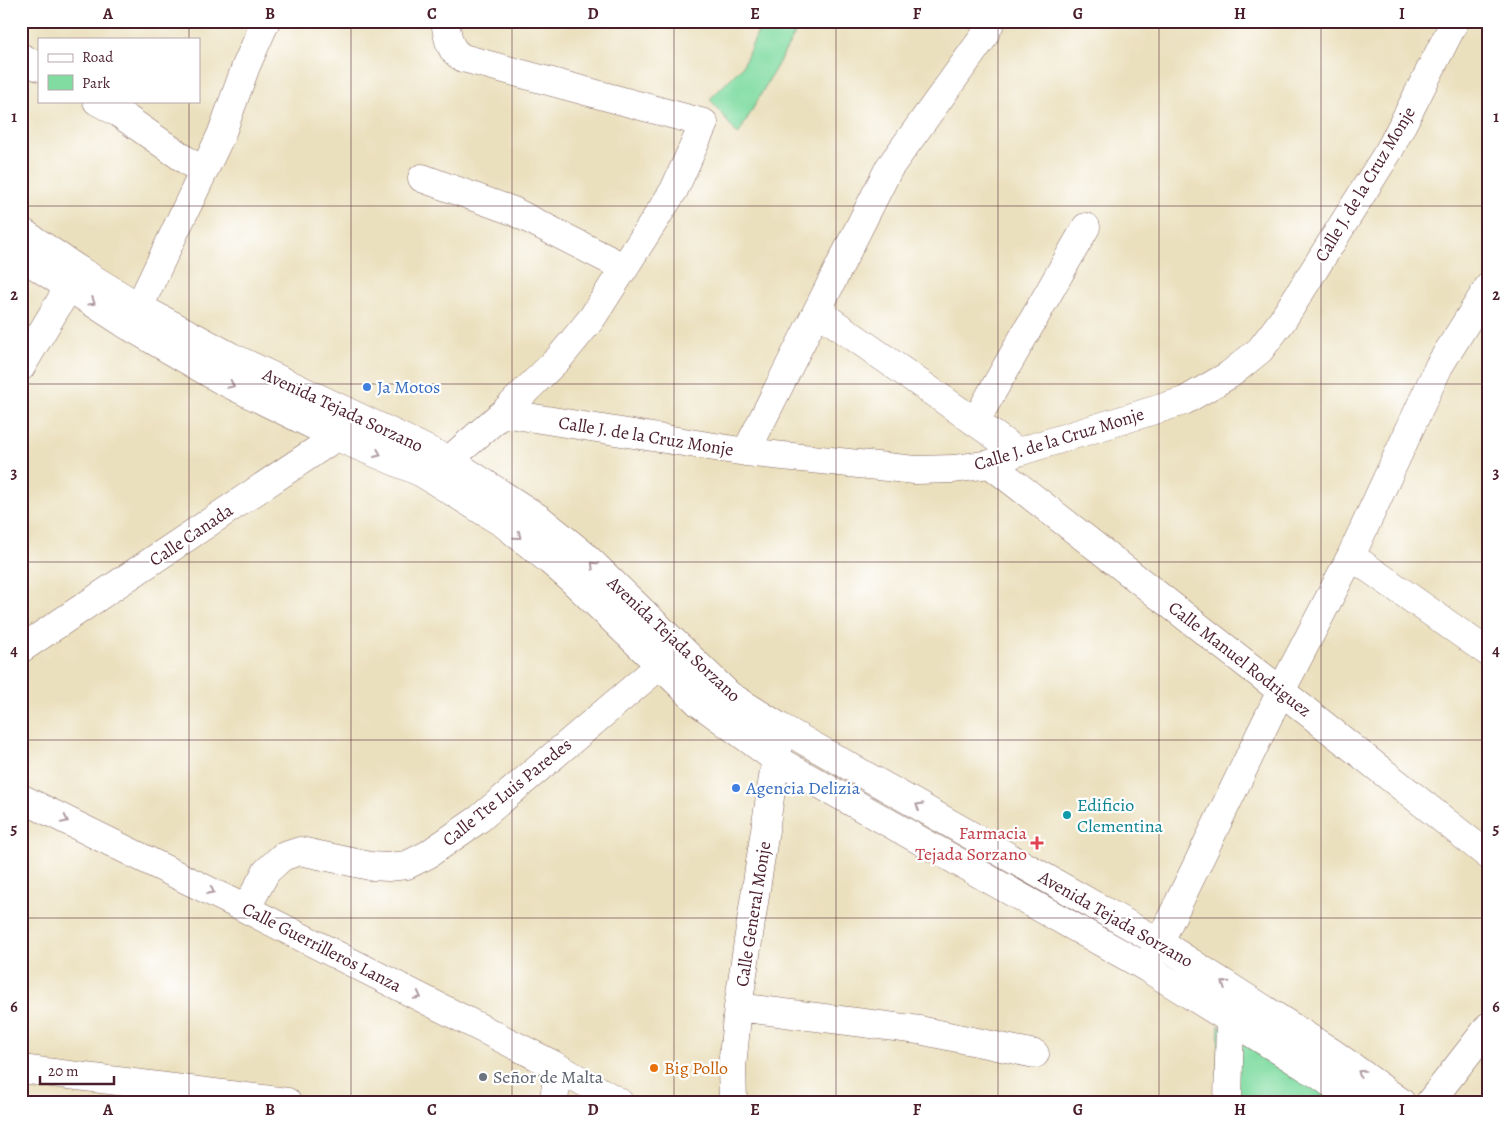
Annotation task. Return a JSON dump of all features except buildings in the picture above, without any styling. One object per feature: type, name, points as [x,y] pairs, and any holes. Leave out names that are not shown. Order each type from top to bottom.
[{"type":"street","points":[[133,316],[221,135],[246,66],[266,21]]},
{"type":"street","points":[[422,472],[449,460],[503,413],[560,357],[592,318],[674,190],[704,123],[463,58],[456,54],[450,45],[446,21]]},
{"type":"street","points":[[746,452],[889,168],[982,38],[992,21]]},
{"type":"street","name":"Calle J. de la Cruz Monje","points":[[503,413],[746,452],[915,470],[954,469],[990,464],[1018,452],[1184,401],[1229,375],[1260,350],[1282,321],[1390,150],[1455,21]]},
{"type":"street","points":[[21,57],[38,66]]},
{"type":"street","points":[[99,102],[120,114],[203,172]]},
{"type":"street","points":[[422,178],[513,211],[625,268]]},
{"type":"street","points":[[975,422],[1086,227]]},
{"type":"street","name":"Avenida Tejada Sorzano","points":[[21,231],[73,278]]},
{"type":"street","name":"Avenida Tejada Sorzano","points":[[21,256],[73,278],[133,316],[221,380],[337,437],[422,472],[504,524],[550,561],[699,702],[777,760],[1147,968],[1322,1076],[1357,1102]]},
{"type":"street","points":[[21,367],[73,278]]},
{"type":"street","points":[[1147,968],[1281,691],[1351,556],[1439,366],[1489,286]]},
{"type":"street","points":[[817,311],[1018,452]]},
{"type":"street","name":"Avenida Tejada Sorzano","points":[[133,316],[232,357],[361,420],[449,460],[540,520],[584,555],[729,695],[780,727],[1160,942],[1333,1053],[1401,1102]]},
{"type":"street","name":"Calle Canada","points":[[21,649],[361,420]]},
{"type":"street","name":"Calle Manuel Rodriguez","points":[[990,464],[1489,856]]},
{"type":"street","points":[[1351,556],[1489,653]]},
{"type":"street","name":"Calle Tte Luis Paredes","points":[[246,909],[266,872],[282,856],[300,850],[370,866],[388,868],[407,864],[427,855],[479,819],[680,648]]},
{"type":"street","name":"Calle General Monje","points":[[733,1102],[732,1067],[738,1007],[777,760],[780,727]]},
{"type":"street","name":"Calle Guerrilleros Lanza","points":[[21,798],[246,909],[552,1064],[619,1102]]},
{"type":"street","points":[[738,1007],[919,1030],[1035,1054]]},
{"type":"street","points":[[1228,1102],[1230,1018]]},
{"type":"street","points":[[1430,1102],[1489,1026]]},
{"type":"street","points":[[552,1064],[556,1083],[554,1102]]},
{"type":"street","points":[[21,1069],[287,1102]]},
{"type":"green space","points":[[763,21],[802,21],[738,135],[710,99],[742,67]]},
{"type":"green space","points":[[1219,1025],[1335,1102],[1217,1102]]},
{"type":"place","name":"Ja Motos","points":[[367,387]]},
{"type":"place","name":"Agencia Delizia","points":[[736,788]]},
{"type":"place","name":"Edificio Clementina","points":[[1067,815]]},
{"type":"place","name":"Farmacia Tejada Sorzano","points":[[1037,843]]},
{"type":"place","name":"Big Pollo","points":[[654,1068]]},
{"type":"place","name":"Señor de Malta","points":[[483,1077]]}]
